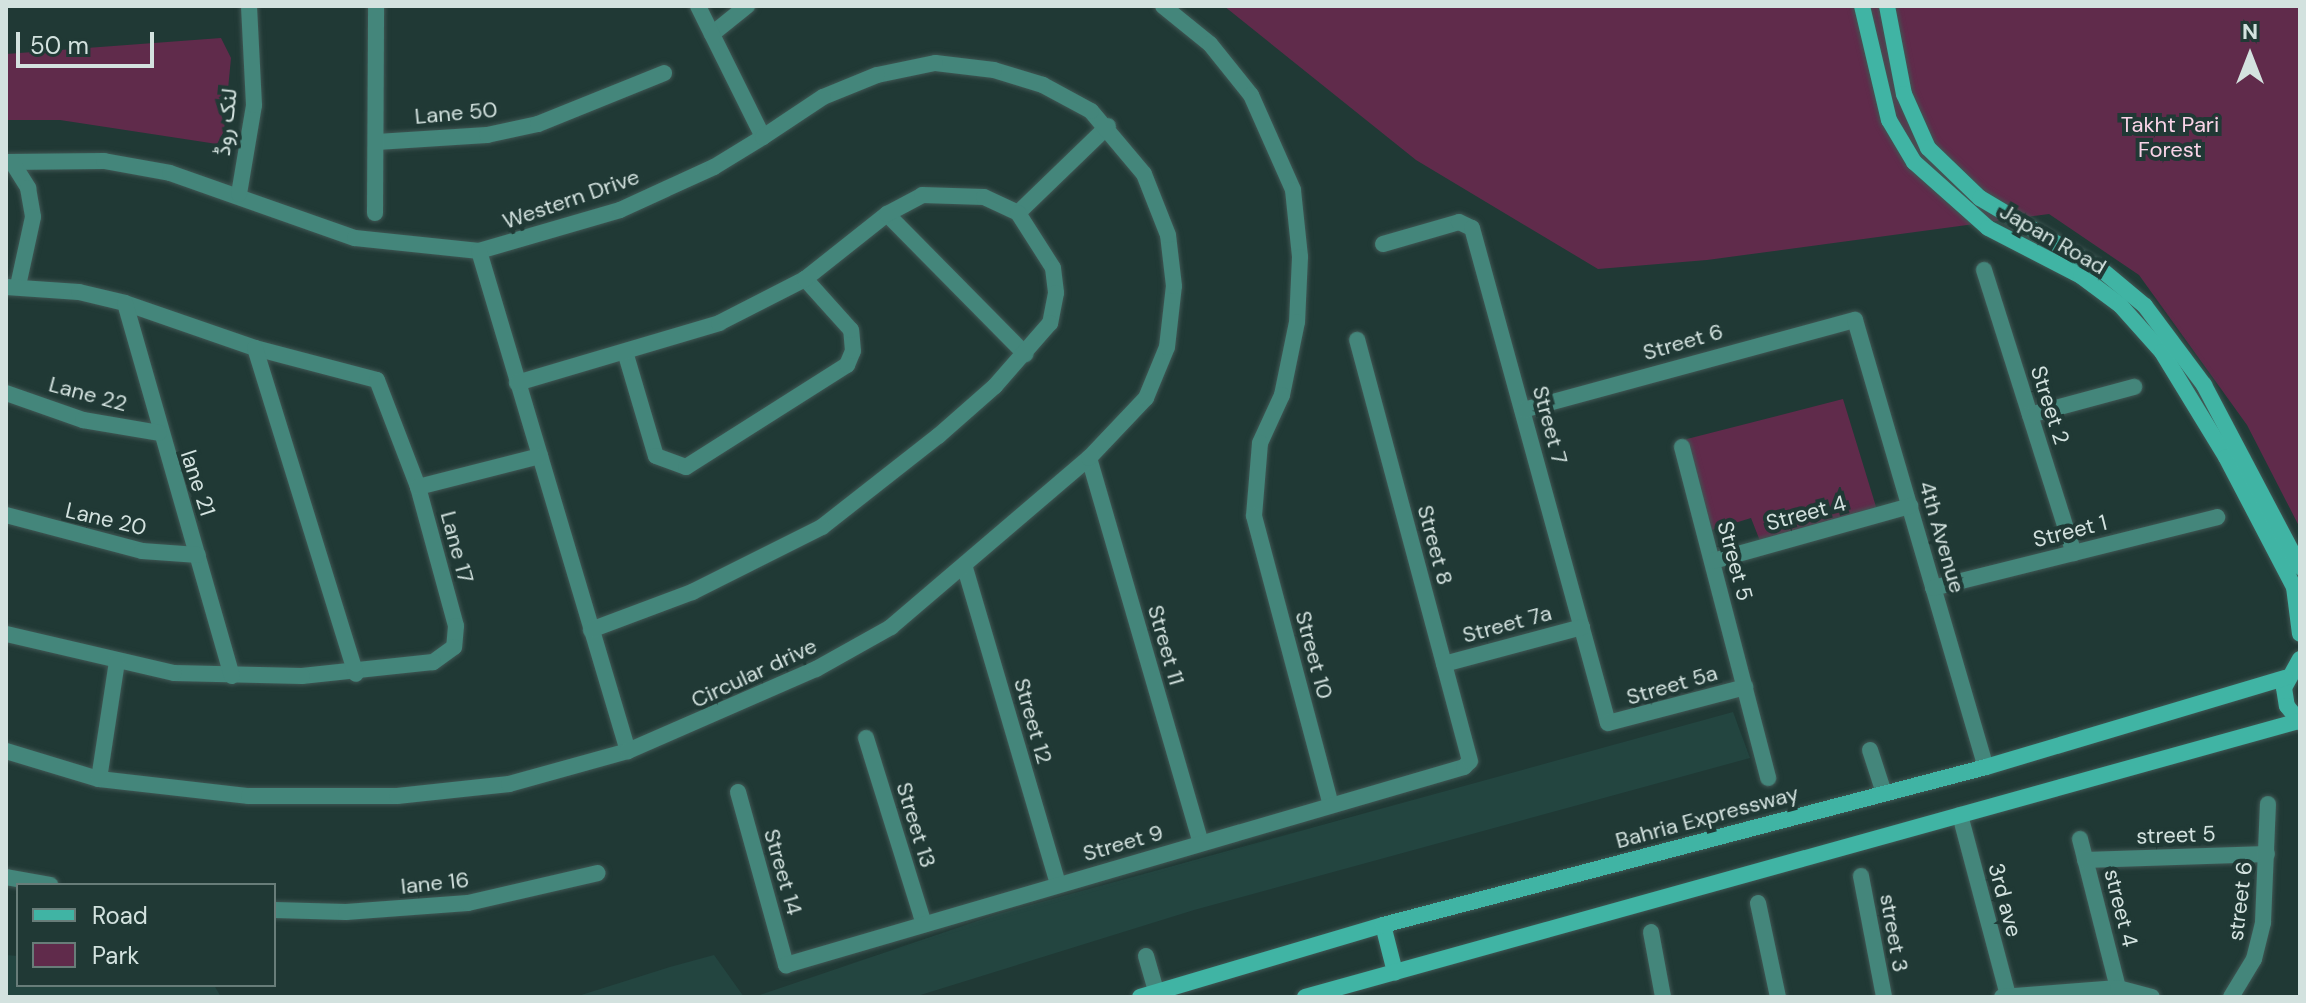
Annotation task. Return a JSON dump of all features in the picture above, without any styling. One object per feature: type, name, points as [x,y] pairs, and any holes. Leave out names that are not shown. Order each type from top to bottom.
[{"type":"main road","name":"Japan Road","points":[[1862,6],[1889,120],[1914,162],[1988,228],[2081,276],[2110,298],[2162,352],[2226,457],[2294,587],[2300,634]]},
{"type":"main road","name":"Japan Road","points":[[1887,6],[1904,94],[1928,148],[1980,198],[2103,271],[2145,306],[2204,385],[2300,567]]},
{"type":"main road","points":[[1305,997],[2299,721],[2287,706],[2285,678],[2300,659]]},
{"type":"main road","name":"Bahria Expressway","points":[[1148,994],[1383,925],[1986,767],[2285,678]]},
{"type":"main road","points":[[1383,925],[1395,972]]},
{"type":"street","name":"لنک روڈ","points":[[239,194],[254,105],[249,6]]},
{"type":"street","points":[[375,213],[376,6]]},
{"type":"street","points":[[698,6],[763,137]]},
{"type":"street","points":[[712,34],[747,6]]},
{"type":"street","name":"Street 10","points":[[1163,6],[1210,44],[1251,95],[1293,190],[1300,257],[1297,322],[1282,395],[1260,443],[1254,516],[1331,805]]},
{"type":"street","name":"Western Drive","points":[[9,162],[104,161],[170,173],[239,194],[355,238],[479,251],[620,210],[714,167],[823,97],[877,75],[935,63],[994,70],[1043,85],[1108,126]]},
{"type":"street","name":"Lane 50","points":[[377,142],[487,135],[538,124],[664,73]]},
{"type":"street","points":[[1018,213],[1108,126]]},
{"type":"street","name":"Circular drive","points":[[6,751],[99,779],[249,796],[397,796],[509,784],[628,751],[816,669],[891,627],[965,568],[1089,458],[1146,398],[1167,347],[1174,286],[1168,235],[1144,174],[1108,126]]},
{"type":"street","name":"Lane 17","points":[[6,634],[174,673],[232,676],[356,674],[433,662],[454,647],[456,626],[418,487],[377,380],[255,348],[125,303],[12,287],[33,217],[28,188],[9,162]]},
{"type":"street","points":[[517,383],[626,355],[719,323],[805,279],[887,214],[922,195],[984,197],[1018,213],[1045,251],[1056,293],[1050,323],[1025,354],[938,436],[822,527],[692,592],[591,630]]},
{"type":"street","points":[[887,214],[1025,354]]},
{"type":"street","name":"Street 7","points":[[1383,244],[1468,222],[1611,725]]},
{"type":"street","points":[[479,251],[628,751]]},
{"type":"street","name":"Street 2","points":[[1984,270],[2074,553]]},
{"type":"street","points":[[626,355],[656,456],[686,467],[847,365],[853,351],[851,330],[805,279]]},
{"type":"street","name":"lane 21","points":[[125,303],[159,433],[232,676]]},
{"type":"street","name":"Street 6","points":[[1523,410],[1855,320]]},
{"type":"street","name":"4th Avenue","points":[[1855,320],[1986,767]]},
{"type":"street","name":"Street 8","points":[[1357,340],[1470,761]]},
{"type":"street","points":[[255,348],[356,674]]},
{"type":"street","points":[[2030,415],[2134,387]]},
{"type":"street","name":"Lane 22","points":[[6,393],[83,420],[159,433]]},
{"type":"street","name":"Street 5","points":[[1682,447],[1768,778]]},
{"type":"street","points":[[418,487],[540,456]]},
{"type":"street","name":"Street 11","points":[[1089,458],[1201,843]]},
{"type":"street","name":"Street 4","points":[[1713,561],[1910,506]]},
{"type":"street","name":"Lane 20","points":[[6,515],[142,551],[198,555]]},
{"type":"street","name":"Street 1","points":[[1933,588],[2217,517]]},
{"type":"street","name":"Street 12","points":[[965,568],[1058,885]]},
{"type":"street","name":"Street 7a","points":[[1444,664],[1582,627]]},
{"type":"street","points":[[99,779],[117,661]]},
{"type":"street","name":"Street 5a","points":[[1611,725],[1745,687]]},
{"type":"street","name":"Street 13","points":[[866,738],[924,924]]},
{"type":"street","points":[[1870,750],[1884,793]]},
{"type":"street","name":"Street 9","points":[[786,965],[1331,805],[1470,761]]},
{"type":"street","name":"Street 14","points":[[738,792],[786,965]]},
{"type":"street","name":"street 6","points":[[2231,997],[2257,946],[2267,854],[2268,804]]},
{"type":"street","name":"3rd ave","points":[[1960,815],[2005,996]]},
{"type":"street","name":"street 4","points":[[2080,839],[2118,988]]},
{"type":"street","name":"street 5","points":[[2085,860],[2267,854]]},
{"type":"street","name":"lane 16","points":[[276,910],[346,912],[468,903],[598,873]]},
{"type":"street","name":"street 3","points":[[1861,876],[1884,997]]},
{"type":"street","points":[[6,877],[39,883]]},
{"type":"street","points":[[1758,903],[1778,997]]},
{"type":"street","points":[[1651,932],[1663,997]]},
{"type":"street","points":[[1146,956],[1148,994]]},
{"type":"street","points":[[2005,996],[2118,988],[2152,997]]},
{"type":"shaded area","points":[[1733,712],[1750,758],[1194,910],[914,997],[754,997],[998,914]]},
{"type":"shaded area","points":[[6,955],[16,956],[16,987],[215,987],[221,997],[6,997]]},
{"type":"shaded area","points":[[714,955],[744,997],[575,997],[670,967]]},
{"type":"green space","name":"Takht Pari Forest","points":[[1224,6],[2300,6],[2300,528],[2247,425],[2139,275],[2049,214],[1707,260],[1598,269],[1416,160]]},
{"type":"green space","points":[[221,38],[231,58],[224,131],[217,144],[60,120],[6,120],[6,54]]},
{"type":"green space","points":[[1843,399],[1877,510],[1760,541],[1751,518],[1712,530],[1683,440]]}]
